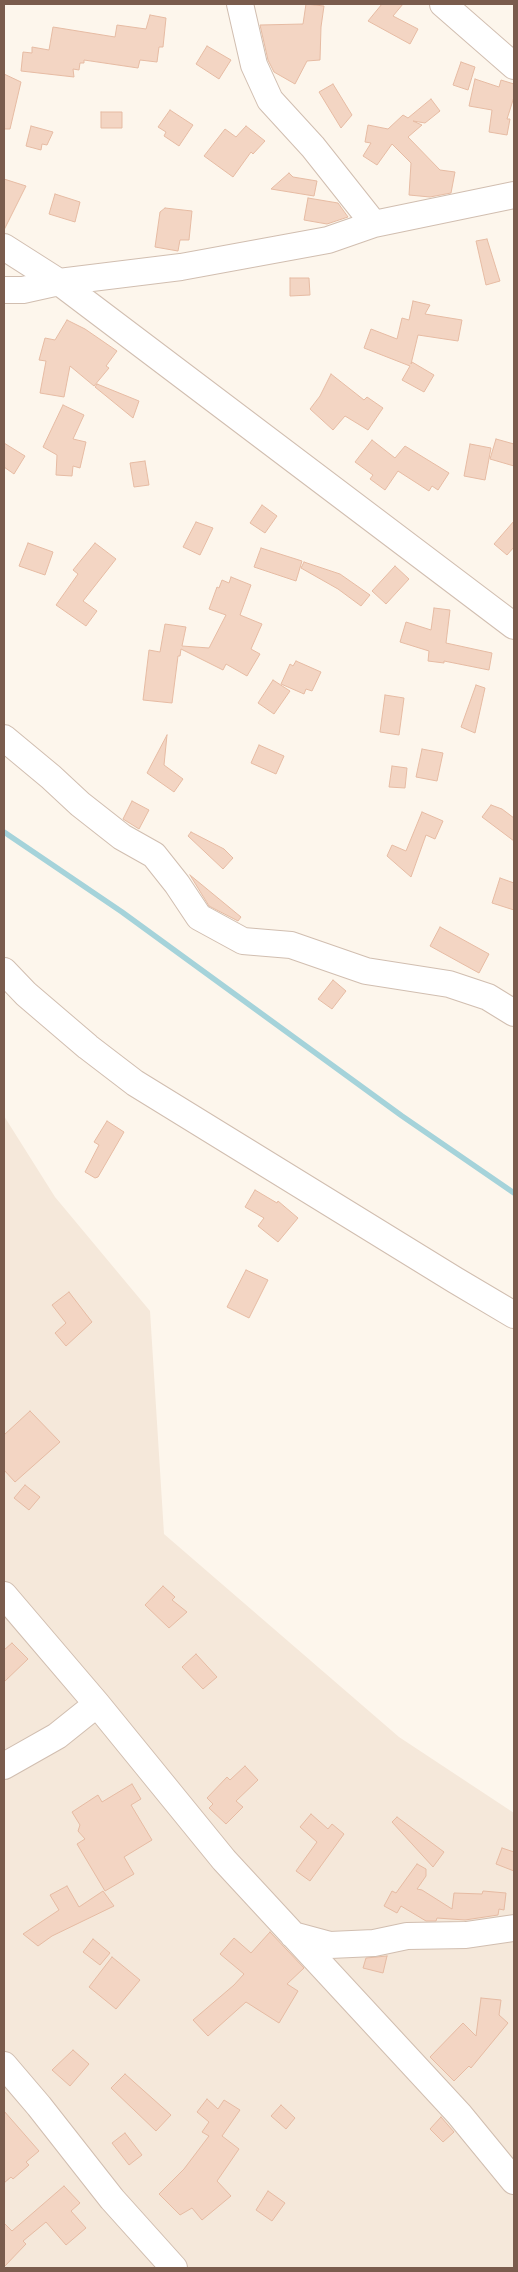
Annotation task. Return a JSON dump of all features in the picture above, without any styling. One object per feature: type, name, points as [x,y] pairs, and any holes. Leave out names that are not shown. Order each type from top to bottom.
[{"type":"street","points":[[240,4],[254,65],[270,100],[312,147],[374,224]]},
{"type":"street","points":[[443,4],[514,66]]},
{"type":"street","points":[[4,290],[22,290],[59,282],[181,267],[328,240],[374,224],[514,195]]},
{"type":"street","points":[[4,247],[59,282],[514,626]]},
{"type":"street","points":[[4,738],[80,804],[122,837],[154,855],[177,884],[199,917],[243,941],[291,945],[366,971],[449,984],[488,997],[514,1013]]},
{"type":"street","points":[[4,971],[26,994],[88,1047],[135,1083],[514,1315]]},
{"type":"street","points":[[4,1595],[97,1704],[224,1860],[459,2114],[514,2181]]},
{"type":"street","points":[[4,1766],[57,1736],[97,1704]]},
{"type":"street","points":[[293,1935],[330,1945],[374,1943],[407,1936],[466,1935],[514,1928]]},
{"type":"street","points":[[4,2065],[40,2106],[112,2199],[174,2268]]},
{"type":"shaded area","points":[[4,1116],[55,1197],[150,1311],[164,1534],[399,1737],[514,1813],[514,2268],[4,2268]]},
{"type":"building","points":[[306,4],[324,6],[320,60],[307,61],[295,84],[274,72],[268,60],[260,25],[303,24]]},
{"type":"building","points":[[382,4],[403,4],[393,16],[418,29],[410,44],[368,21]]},
{"type":"building","points":[[150,15],[166,18],[163,47],[159,47],[157,62],[140,60],[138,68],[84,60],[84,63],[80,63],[79,70],[73,69],[74,77],[21,71],[23,52],[32,53],[32,47],[49,50],[53,27],[115,37],[117,25],[146,29]]},
{"type":"building","points":[[207,46],[231,60],[219,79],[196,64]]},
{"type":"building","points":[[461,62],[475,67],[468,90],[453,85]]},
{"type":"building","points":[[4,74],[21,82],[10,129],[4,129]]},
{"type":"building","points":[[475,79],[499,87],[501,80],[514,84],[514,97],[507,119],[510,119],[507,135],[489,132],[492,110],[469,106]]},
{"type":"building","points":[[333,84],[352,115],[341,128],[319,92]]},
{"type":"building","points":[[431,99],[440,111],[425,123],[413,121],[422,125],[408,137],[440,170],[455,172],[451,193],[430,197],[409,195],[411,163],[392,144],[377,165],[363,156],[371,143],[365,142],[368,125],[388,129],[403,115],[408,118]]},
{"type":"building","points":[[170,110],[193,125],[179,146],[164,136],[166,132],[158,127]]},
{"type":"building","points":[[101,112],[122,112],[122,128],[101,128]]},
{"type":"building","points":[[31,126],[53,132],[47,145],[42,144],[41,150],[26,146]]},
{"type":"building","points":[[246,126],[265,141],[253,154],[251,152],[233,177],[204,156],[225,129],[236,137]]},
{"type":"building","points":[[289,173],[293,177],[317,181],[314,196],[271,189]]},
{"type":"building","points":[[4,179],[26,186],[4,230]]},
{"type":"building","points":[[55,194],[80,202],[75,222],[49,214]]},
{"type":"building","points":[[308,198],[338,203],[348,217],[327,224],[304,220]]},
{"type":"building","points":[[165,208],[192,211],[189,240],[180,240],[178,251],[155,247],[160,212]]},
{"type":"building","points":[[487,239],[500,281],[486,285],[476,241]]},
{"type":"building","points":[[290,278],[309,278],[310,295],[290,296]]},
{"type":"building","points":[[413,301],[430,305],[425,314],[462,320],[458,341],[418,335],[411,364],[412,362],[434,375],[424,392],[402,380],[410,366],[364,348],[371,329],[397,339],[402,318],[409,320]]},
{"type":"building","points":[[67,320],[85,329],[117,351],[106,366],[109,368],[94,386],[70,366],[64,397],[40,393],[46,361],[39,360],[45,338],[55,340]]},
{"type":"building","points":[[331,374],[364,400],[367,397],[383,408],[368,430],[345,416],[333,430],[310,409],[320,396]]},
{"type":"building","points":[[97,384],[139,401],[133,418],[95,387]]},
{"type":"building","points":[[63,405],[84,415],[73,439],[86,442],[80,468],[73,466],[72,476],[56,475],[57,455],[43,447]]},
{"type":"building","points":[[496,439],[514,444],[514,466],[490,459]]},
{"type":"building","points":[[372,440],[395,458],[405,446],[449,473],[438,490],[432,486],[429,491],[398,471],[385,490],[370,479],[373,475],[355,462]]},
{"type":"building","points":[[4,443],[25,456],[14,474],[4,467]]},
{"type":"building","points":[[470,444],[491,448],[485,480],[464,476]]},
{"type":"building","points":[[145,461],[149,485],[134,487],[130,463]]},
{"type":"building","points":[[262,505],[277,516],[265,533],[250,523]]},
{"type":"building","points":[[514,521],[514,547],[507,555],[494,544]]},
{"type":"building","points":[[196,522],[213,528],[200,555],[183,547]]},
{"type":"building","points":[[28,543],[53,552],[45,575],[19,566]]},
{"type":"building","points":[[95,543],[116,559],[83,601],[97,611],[86,626],[56,605],[78,574],[73,570]]},
{"type":"building","points":[[261,548],[302,561],[296,581],[254,567]]},
{"type":"building","points":[[304,562],[340,574],[370,595],[361,606],[338,589],[301,568]]},
{"type":"building","points":[[395,566],[409,579],[386,604],[372,591]]},
{"type":"building","points":[[231,577],[251,585],[240,615],[262,624],[251,649],[260,654],[247,676],[226,664],[223,670],[181,649],[180,656],[178,656],[172,703],[143,700],[149,650],[160,652],[165,624],[186,627],[182,646],[209,648],[226,615],[209,609],[217,587],[219,588],[222,580],[229,583]]},
{"type":"building","points":[[434,608],[450,610],[446,643],[492,653],[489,670],[444,661],[444,663],[428,661],[429,651],[400,642],[406,622],[431,630]]},
{"type":"building","points":[[296,661],[321,672],[312,691],[306,689],[304,694],[281,684],[290,664],[293,666]]},
{"type":"building","points":[[273,680],[290,691],[274,714],[258,703]]},
{"type":"building","points":[[476,685],[485,688],[475,733],[461,727]]},
{"type":"building","points":[[385,695],[404,698],[399,735],[380,732]]},
{"type":"building","points":[[167,735],[164,765],[183,779],[174,792],[147,773]]},
{"type":"building","points":[[259,745],[284,756],[276,774],[251,763]]},
{"type":"building","points":[[422,749],[443,753],[437,781],[416,777]]},
{"type":"building","points":[[392,766],[407,768],[405,788],[389,787]]},
{"type":"building","points":[[132,801],[149,810],[139,829],[123,819]]},
{"type":"building","points":[[491,805],[502,809],[514,818],[514,841],[482,817]]},
{"type":"building","points":[[422,812],[443,821],[435,839],[426,835],[411,877],[387,856],[392,845],[406,851]]},
{"type":"building","points":[[191,832],[224,849],[233,858],[223,869],[188,836]]},
{"type":"building","points":[[190,875],[241,917],[238,921],[209,906]]},
{"type":"building","points":[[500,878],[514,883],[514,910],[492,903]]},
{"type":"building","points":[[440,927],[489,954],[479,973],[430,946]]},
{"type":"building","points":[[333,980],[346,991],[332,1009],[318,999]]},
{"type":"building","points":[[107,1121],[124,1132],[98,1177],[95,1178],[85,1172],[99,1145],[94,1142]]},
{"type":"building","points":[[255,1190],[277,1203],[278,1201],[298,1218],[278,1242],[258,1226],[264,1218],[245,1207]]},
{"type":"building","points":[[246,1270],[268,1280],[249,1318],[227,1307]]},
{"type":"building","points":[[69,1292],[92,1322],[66,1346],[55,1333],[66,1323],[52,1305]]},
{"type":"building","points":[[30,1411],[60,1442],[15,1482],[4,1470],[4,1435]]},
{"type":"building","points":[[25,1485],[40,1497],[29,1510],[14,1498]]},
{"type":"building","points":[[163,1586],[175,1597],[172,1600],[187,1612],[169,1628],[145,1605]]},
{"type":"building","points":[[12,1643],[28,1659],[4,1682],[4,1650]]},
{"type":"building","points":[[196,1654],[217,1677],[203,1689],[182,1667]]},
{"type":"building","points":[[245,1766],[258,1780],[236,1801],[243,1807],[226,1824],[209,1808],[213,1804],[207,1798],[227,1777],[230,1780]]},
{"type":"building","points":[[132,1784],[141,1799],[131,1805],[152,1840],[124,1857],[134,1874],[105,1891],[77,1844],[85,1839],[78,1831],[80,1825],[72,1812],[98,1795],[102,1802]]},
{"type":"building","points":[[311,1814],[328,1829],[332,1824],[344,1834],[310,1881],[296,1871],[317,1842],[300,1827]]},
{"type":"building","points":[[397,1817],[444,1852],[433,1867],[392,1822]]},
{"type":"building","points":[[502,1848],[514,1852],[514,1871],[496,1864]]},
{"type":"building","points":[[417,1864],[426,1869],[426,1876],[417,1889],[422,1890],[452,1909],[454,1893],[482,1894],[483,1891],[506,1893],[504,1910],[499,1909],[498,1915],[465,1920],[437,1918],[436,1921],[426,1921],[401,1906],[397,1913],[384,1906],[392,1891],[396,1893]]},
{"type":"building","points":[[67,1886],[79,1907],[103,1891],[114,1906],[52,1936],[38,1946],[23,1934],[59,1910],[50,1895]]},
{"type":"building","points":[[270,1932],[304,1968],[287,1984],[298,1991],[279,2023],[246,2002],[208,2036],[193,2020],[244,1974],[220,1954],[234,1938],[251,1953]]},
{"type":"building","points":[[93,1939],[110,1953],[100,1965],[83,1952]]},
{"type":"building","points":[[387,1956],[383,1973],[363,1968],[366,1958]]},
{"type":"building","points":[[112,1957],[140,1980],[116,2009],[89,1987]]},
{"type":"building","points":[[481,1998],[501,2000],[499,2015],[508,2023],[471,2068],[469,2066],[454,2081],[430,2057],[463,2023],[476,2036]]},
{"type":"building","points":[[73,2050],[89,2064],[70,2086],[52,2070]]},
{"type":"building","points":[[125,2074],[171,2115],[156,2131],[111,2088]]},
{"type":"building","points":[[207,2099],[218,2109],[224,2100],[240,2110],[222,2136],[239,2149],[217,2181],[231,2196],[202,2220],[192,2208],[180,2215],[159,2194],[184,2169],[209,2136],[202,2132],[209,2122],[197,2112]]},
{"type":"building","points":[[281,2105],[295,2118],[286,2129],[271,2116]]},
{"type":"building","points":[[4,2111],[39,2151],[26,2162],[29,2165],[13,2179],[11,2177],[4,2183]]},
{"type":"building","points":[[441,2117],[454,2132],[443,2142],[430,2129]]},
{"type":"building","points":[[125,2133],[142,2155],[129,2165],[112,2143]]},
{"type":"building","points":[[64,2186],[80,2203],[71,2211],[86,2228],[66,2245],[46,2222],[23,2241],[26,2244],[4,2267],[4,2223],[12,2231]]},
{"type":"building","points":[[268,2191],[285,2203],[272,2221],[256,2210]]},
{"type":"waterway","points":[[4,832],[122,912],[402,1116],[514,1193]]}]
